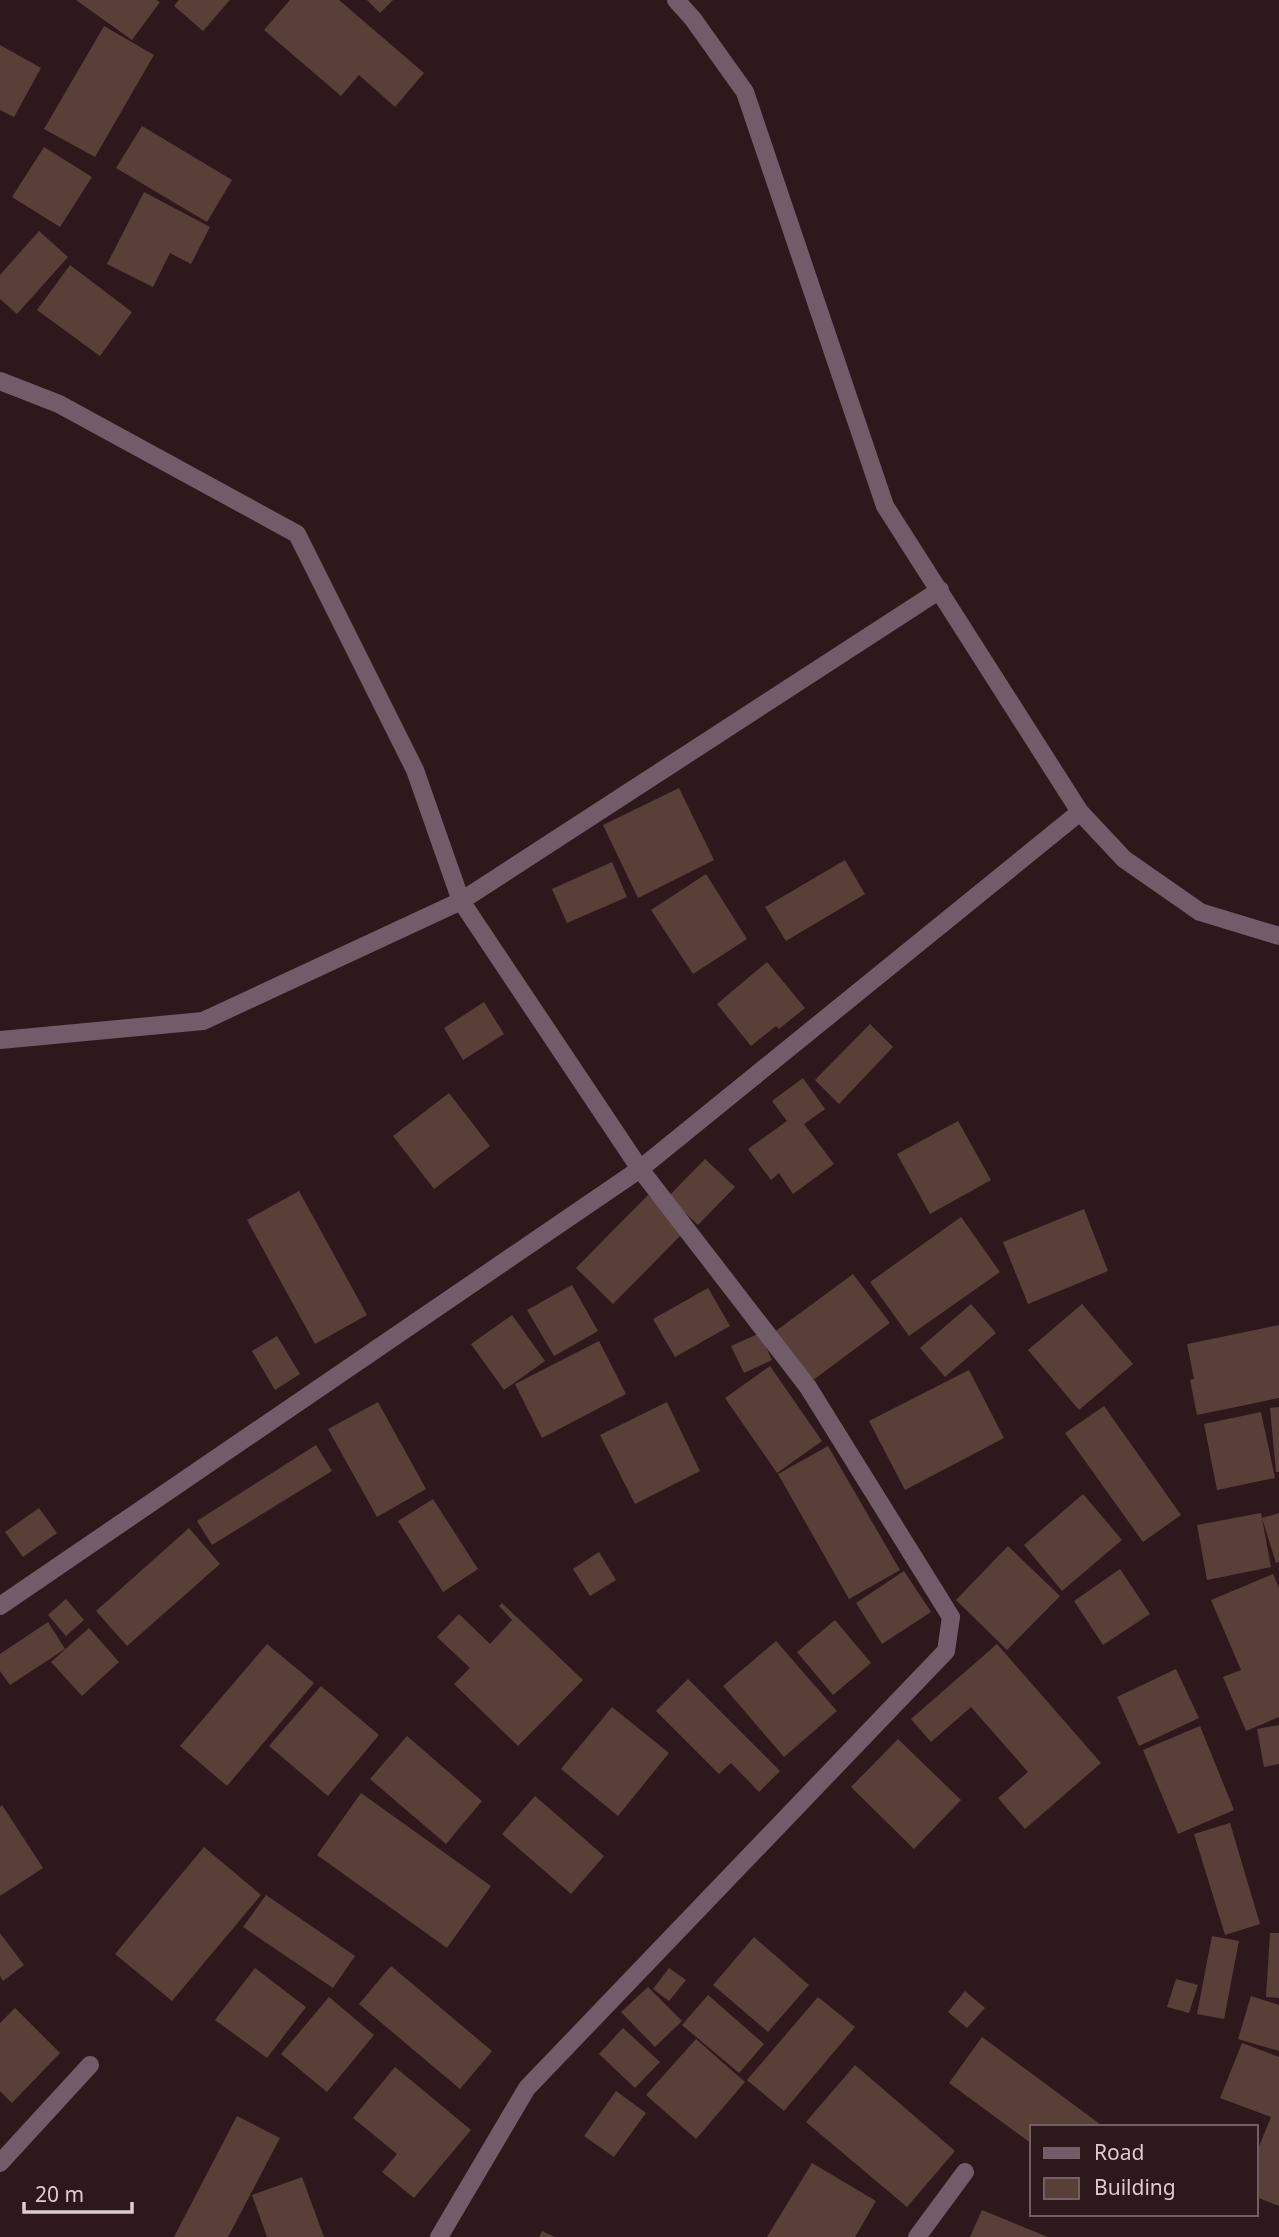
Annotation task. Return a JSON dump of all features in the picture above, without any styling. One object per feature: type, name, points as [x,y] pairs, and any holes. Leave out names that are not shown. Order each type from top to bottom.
[{"type":"street","points":[[676,0],[693,19],[745,92],[885,506],[1080,812],[1125,859],[1200,912],[1279,936]]},
{"type":"street","points":[[0,381],[59,404],[297,534],[415,770],[461,901],[640,1168],[808,1387],[951,1617],[946,1651],[527,2088],[439,2237]]},
{"type":"street","points":[[0,1040],[203,1021],[461,901],[940,590]]},
{"type":"street","points":[[0,1606],[640,1168],[1080,812]]},
{"type":"street","points":[[0,2163],[90,2065]]},
{"type":"street","points":[[917,2237],[965,2172]]},
{"type":"building","points":[[76,0],[156,0],[160,2],[132,40]]},
{"type":"building","points":[[179,0],[230,0],[203,31],[174,6]]},
{"type":"building","points":[[290,0],[339,0],[424,73],[395,107],[359,75],[341,96],[264,30]]},
{"type":"building","points":[[367,0],[393,0],[380,13]]},
{"type":"building","points":[[104,26],[154,55],[95,157],[44,129]]},
{"type":"building","points":[[0,45],[41,68],[14,117],[0,110]]},
{"type":"building","points":[[142,126],[232,180],[207,222],[116,168]]},
{"type":"building","points":[[44,147],[92,177],[60,227],[12,197]]},
{"type":"building","points":[[144,192],[210,227],[191,264],[170,253],[153,287],[107,264]]},
{"type":"building","points":[[39,231],[68,257],[17,314],[0,299],[0,275]]},
{"type":"building","points":[[70,265],[132,312],[100,356],[37,310]]},
{"type":"building","points":[[679,788],[714,860],[638,898],[603,825]]},
{"type":"building","points":[[845,860],[865,894],[786,941],[765,907]]},
{"type":"building","points":[[612,862],[627,897],[567,923],[552,889]]},
{"type":"building","points":[[706,874],[747,939],[693,974],[651,910]]},
{"type":"building","points":[[767,962],[805,1008],[779,1029],[776,1026],[751,1046],[717,1004]]},
{"type":"building","points":[[484,1002],[504,1034],[463,1060],[444,1028]]},
{"type":"building","points":[[870,1024],[893,1047],[839,1104],[815,1080]]},
{"type":"building","points":[[803,1078],[825,1109],[804,1124],[834,1164],[793,1194],[779,1173],[771,1180],[748,1149],[787,1121],[772,1101]]},
{"type":"building","points":[[449,1093],[490,1146],[434,1189],[393,1136]]},
{"type":"building","points":[[958,1121],[991,1180],[930,1214],[897,1154]]},
{"type":"building","points":[[705,1159],[735,1187],[698,1225],[668,1197]]},
{"type":"building","points":[[299,1191],[367,1315],[315,1344],[247,1220]]},
{"type":"building","points":[[648,1195],[685,1231],[613,1304],[576,1268]]},
{"type":"building","points":[[1084,1209],[1108,1271],[1028,1304],[1003,1242]]},
{"type":"building","points":[[961,1217],[1000,1272],[909,1336],[870,1282]]},
{"type":"building","points":[[853,1274],[890,1323],[809,1383],[773,1333]]},
{"type":"building","points":[[572,1285],[598,1331],[554,1356],[527,1310]]},
{"type":"building","points":[[708,1288],[730,1326],[675,1357],[653,1319]]},
{"type":"building","points":[[971,1304],[996,1333],[945,1377],[920,1348]]},
{"type":"building","points":[[1082,1304],[1133,1364],[1079,1410],[1028,1350]]},
{"type":"building","points":[[512,1315],[545,1361],[504,1390],[471,1344]]},
{"type":"building","points":[[1279,1325],[1279,1398],[1197,1415],[1187,1344]]},
{"type":"building","points":[[760,1333],[772,1360],[744,1373],[731,1346]]},
{"type":"building","points":[[277,1336],[300,1374],[275,1390],[252,1351]]},
{"type":"building","points":[[599,1341],[626,1394],[542,1438],[515,1384]]},
{"type":"building","points":[[770,1366],[822,1441],[777,1473],[725,1398]]},
{"type":"building","points":[[969,1370],[1004,1438],[905,1490],[869,1421]]},
{"type":"building","points":[[378,1402],[426,1489],[377,1517],[328,1429]]},
{"type":"building","points":[[667,1402],[700,1471],[635,1504],[600,1435]]},
{"type":"building","points":[[1104,1406],[1181,1515],[1143,1542],[1065,1433]]},
{"type":"building","points":[[1279,1407],[1279,1472],[1276,1472],[1270,1408]]},
{"type":"building","points":[[1261,1412],[1275,1478],[1217,1490],[1204,1424]]},
{"type":"building","points":[[316,1445],[332,1471],[212,1545],[197,1521]]},
{"type":"building","points":[[828,1446],[900,1570],[849,1599],[778,1474]]},
{"type":"building","points":[[1083,1494],[1122,1540],[1062,1591],[1024,1545]]},
{"type":"building","points":[[433,1499],[478,1569],[443,1592],[398,1521]]},
{"type":"building","points":[[39,1508],[57,1533],[23,1557],[5,1532]]},
{"type":"building","points":[[1261,1513],[1271,1567],[1207,1580],[1197,1525]]},
{"type":"building","points":[[1279,1513],[1279,1562],[1276,1563],[1262,1518]]},
{"type":"building","points":[[189,1528],[220,1564],[127,1646],[96,1611]]},
{"type":"building","points":[[1008,1546],[1060,1596],[1007,1650],[956,1600]]},
{"type":"building","points":[[599,1552],[616,1580],[590,1596],[573,1569]]},
{"type":"building","points":[[1120,1569],[1150,1614],[1103,1645],[1074,1601]]},
{"type":"building","points":[[904,1571],[931,1612],[882,1644],[856,1603]]},
{"type":"building","points":[[1273,1574],[1279,1588],[1279,1717],[1246,1731],[1223,1677],[1241,1670],[1211,1600]]},
{"type":"building","points":[[66,1599],[84,1620],[66,1636],[48,1615]]},
{"type":"building","points":[[502,1603],[583,1680],[518,1746],[454,1684],[470,1668],[437,1637],[459,1614],[490,1644],[512,1620],[499,1606]]},
{"type":"building","points":[[835,1620],[871,1663],[833,1695],[797,1652]]},
{"type":"building","points":[[48,1622],[65,1649],[10,1685],[0,1671],[0,1654]]},
{"type":"building","points":[[89,1628],[119,1662],[82,1696],[51,1662]]},
{"type":"building","points":[[776,1641],[837,1711],[784,1757],[723,1686]]},
{"type":"building","points":[[267,1644],[314,1683],[227,1786],[180,1746]]},
{"type":"building","points":[[997,1644],[1101,1763],[1025,1829],[998,1798],[1028,1772],[971,1707],[931,1742],[911,1719]]},
{"type":"building","points":[[1176,1669],[1199,1718],[1139,1746],[1117,1697]]},
{"type":"building","points":[[688,1679],[780,1771],[759,1792],[731,1763],[719,1774],[656,1711]]},
{"type":"building","points":[[321,1686],[379,1735],[328,1796],[269,1746]]},
{"type":"building","points":[[612,1707],[669,1753],[618,1816],[561,1769]]},
{"type":"building","points":[[1279,1725],[1279,1764],[1264,1767],[1257,1729]]},
{"type":"building","points":[[1200,1726],[1234,1810],[1178,1834],[1143,1750]]},
{"type":"building","points":[[407,1736],[482,1801],[446,1844],[370,1779]]},
{"type":"building","points":[[898,1739],[961,1800],[914,1849],[851,1787]]},
{"type":"building","points":[[361,1793],[491,1886],[447,1948],[317,1855]]},
{"type":"building","points":[[535,1796],[604,1856],[571,1894],[502,1834]]},
{"type":"building","points":[[2,1805],[43,1868],[0,1896],[0,1807]]},
{"type":"building","points":[[1230,1823],[1260,1924],[1225,1935],[1194,1834]]},
{"type":"building","points":[[204,1847],[261,1895],[172,2001],[115,1954]]},
{"type":"building","points":[[266,1895],[355,1956],[333,1988],[243,1927]]},
{"type":"building","points":[[0,1933],[24,1965],[3,1981],[0,1976]]},
{"type":"building","points":[[1270,1933],[1279,1933],[1279,1998],[1266,1997]]},
{"type":"building","points":[[1212,1936],[1239,1941],[1224,2019],[1197,2014]]},
{"type":"building","points":[[754,1937],[809,1985],[768,2032],[713,1985]]},
{"type":"building","points":[[391,1966],[492,2051],[460,2089],[359,2004]]},
{"type":"building","points":[[255,1968],[306,2007],[267,2058],[215,2020]]},
{"type":"building","points":[[669,1968],[686,1980],[669,2001],[653,1989]]},
{"type":"building","points":[[1176,1979],[1198,1985],[1189,2013],[1167,2007]]},
{"type":"building","points":[[648,1987],[682,2021],[655,2047],[621,2012]]},
{"type":"building","points":[[965,1991],[985,2008],[967,2028],[948,2012]]},
{"type":"building","points":[[708,1995],[764,2044],[739,2073],[682,2025]]},
{"type":"building","points":[[1251,1996],[1279,2005],[1279,2051],[1238,2039]]},
{"type":"building","points":[[329,1997],[374,2035],[327,2092],[281,2054]]},
{"type":"building","points":[[818,1997],[855,2027],[784,2111],[747,2080]]},
{"type":"building","points":[[15,2008],[60,2053],[12,2103],[0,2091],[0,2023]]},
{"type":"building","points":[[623,2028],[660,2062],[635,2088],[599,2054]]},
{"type":"building","points":[[982,2037],[1101,2125],[1030,2125],[1030,2143],[949,2083]]},
{"type":"building","points":[[696,2039],[745,2082],[696,2139],[646,2095]]},
{"type":"building","points":[[1242,2043],[1279,2057],[1279,2206],[1258,2198],[1258,2149],[1271,2117],[1220,2098]]},
{"type":"building","points":[[855,2065],[955,2151],[907,2207],[806,2122]]},
{"type":"building","points":[[395,2067],[471,2130],[414,2198],[382,2172],[397,2154],[353,2118]]},
{"type":"building","points":[[616,2091],[646,2113],[614,2157],[584,2136]]},
{"type":"building","points":[[237,2116],[280,2138],[228,2237],[174,2237]]},
{"type":"building","points":[[812,2163],[876,2201],[855,2237],[767,2237]]},
{"type":"building","points":[[302,2177],[324,2237],[267,2237],[252,2195]]},
{"type":"building","points":[[982,2210],[1048,2237],[970,2237]]},
{"type":"building","points":[[542,2231],[555,2237],[539,2237]]}]
